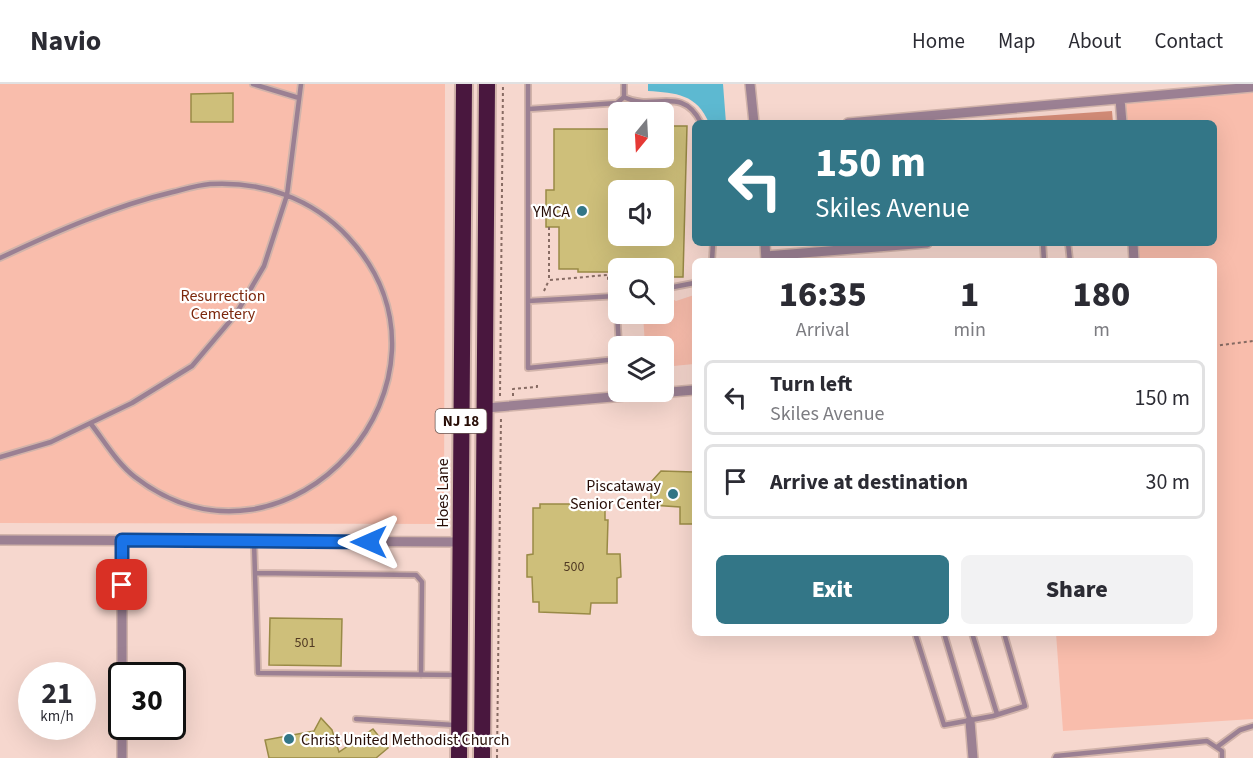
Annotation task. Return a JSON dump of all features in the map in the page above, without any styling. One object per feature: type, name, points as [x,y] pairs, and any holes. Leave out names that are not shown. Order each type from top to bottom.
[{"type":"highway","name":"Hoes Lane","points":[[459,758],[464,84]]},
{"type":"highway","name":"NJ 18","points":[[482,758],[493,408],[487,84]]},
{"type":"street","points":[[750,84],[754,120]]},
{"type":"street","points":[[882,120],[1120,99],[1188,88],[1253,87]]},
{"type":"street","points":[[1120,99],[1122,120]]},
{"type":"street","points":[[776,258],[897,246]]},
{"type":"street","points":[[674,391],[692,390]]},
{"type":"street","points":[[493,408],[608,396]]},
{"type":"street","points":[[0,540],[460,542]]},
{"type":"street","points":[[122,540],[122,662]]},
{"type":"street","points":[[970,721],[973,758]]},
{"type":"street","points":[[122,740],[122,758]]},
{"type":"lane","points":[[252,84],[299,98]]},
{"type":"lane","points":[[0,457],[51,442],[132,403],[192,366],[236,314],[264,266],[288,195],[301,84]]},
{"type":"lane","points":[[528,84],[528,368],[608,360]]},
{"type":"lane","points":[[529,109],[617,103],[624,97],[624,84]]},
{"type":"lane","points":[[624,97],[633,102],[677,100],[687,104],[700,120]]},
{"type":"lane","points":[[0,258],[110,212],[160,195],[207,184],[246,184],[288,195],[330,219],[353,242],[377,278],[390,321],[392,359],[387,388],[371,425],[345,461],[309,489],[279,502],[249,509],[202,507],[162,494],[135,477],[124,468],[91,424]]},
{"type":"lane","points":[[674,287],[692,283]]},
{"type":"lane","points":[[528,301],[608,297]]},
{"type":"lane","points":[[254,541],[258,673],[460,675]]},
{"type":"lane","points":[[255,573],[416,575],[422,582],[421,675]]},
{"type":"lane","points":[[916,636],[944,724],[970,721],[1025,706],[1005,636]]},
{"type":"lane","points":[[945,636],[970,721]]},
{"type":"lane","points":[[973,636],[997,714]]},
{"type":"lane","points":[[356,719],[460,726]]},
{"type":"lane","points":[[1217,747],[1240,730],[1253,726]]},
{"type":"lane","points":[[1055,758],[1207,741],[1222,751],[1222,758]]},
{"type":"path","points":[[497,758],[493,408],[502,84]]},
{"type":"path","points":[[544,291],[549,280],[549,226]]},
{"type":"path","points":[[549,280],[608,275]]},
{"type":"path","points":[[1217,346],[1253,341]]},
{"type":"path","points":[[513,396],[513,389],[537,387],[537,385]]},
{"type":"green space","name":"Resurrection Cemetery","points":[[0,84],[445,84],[444,524],[0,523]]},
{"type":"green space","points":[[1253,88],[1253,719],[1063,731],[1056,636],[1217,636],[1217,258],[1135,258],[1133,246],[1217,246],[1217,120],[1122,120],[1120,99]]},
{"type":"green space","points":[[692,296],[692,364],[674,366],[674,336],[644,336],[644,324],[674,324],[674,300]]},
{"type":"shaded area","points":[[1112,111],[1113,120],[983,120]]},
{"type":"water","points":[[648,84],[723,84],[726,120],[708,120],[692,101],[676,94],[648,91]]},
{"type":"building","points":[[233,93],[233,122],[191,122],[191,94]]},
{"type":"building","name":"YMCA","points":[[674,126],[687,126],[683,277],[674,277],[674,258],[608,258],[608,272],[578,272],[578,269],[559,269],[559,227],[546,227],[546,190],[554,190],[554,129],[608,129],[608,168],[674,168]]},
{"type":"building","name":"Piscataway Senior Center","points":[[661,471],[692,472],[692,524],[680,524],[680,507],[651,505],[651,482]]},
{"type":"building","points":[[540,504],[573,504],[572,509],[605,510],[605,520],[608,520],[607,554],[620,554],[621,577],[617,578],[617,603],[591,603],[590,614],[539,612],[539,602],[533,602],[532,577],[527,577],[527,555],[533,554],[533,508],[540,508]]},
{"type":"building","points":[[270,618],[342,619],[341,666],[269,665]]},
{"type":"building","name":"Christ United Methodist Church","points":[[321,718],[332,730],[339,752],[373,729],[388,748],[376,758],[269,758],[265,740],[314,731]]},
{"type":"place","name":"YMCA","points":[[582,211]]},
{"type":"place","name":"Piscataway Senior Center","points":[[673,494]]},
{"type":"place","name":"Christ United Methodist Church","points":[[289,739]]},
{"type":"route","points":[[122,585],[122,540],[369,542]]}]
